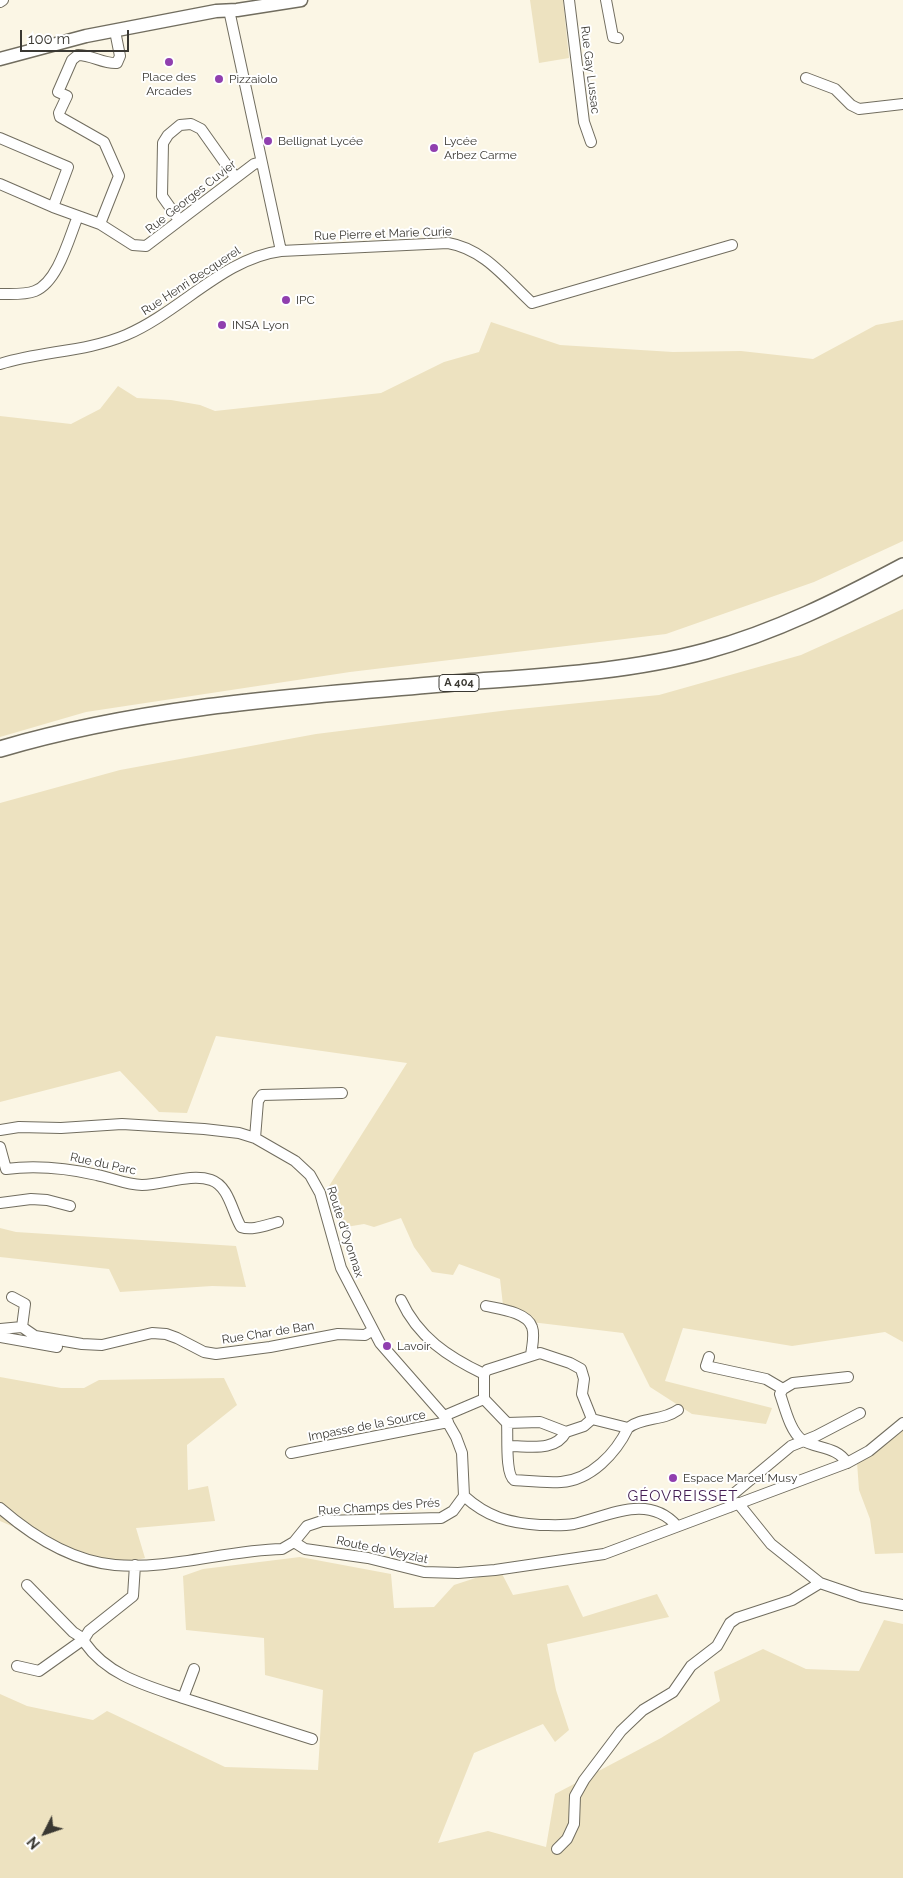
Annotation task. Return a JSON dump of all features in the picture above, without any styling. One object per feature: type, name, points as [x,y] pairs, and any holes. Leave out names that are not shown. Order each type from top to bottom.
[{"type":"highway","name":"A 404","points":[[0,749],[93,724],[201,706],[586,672],[659,662],[706,651],[781,626],[828,605],[903,566]]},
{"type":"highway","name":"A 404","points":[[0,760],[73,739],[169,721],[255,711],[578,683],[681,667],[732,654],[784,635],[839,610],[903,577]]},
{"type":"main road","points":[[0,59],[72,39],[224,7],[301,0]]},
{"type":"street","points":[[0,2],[4,0]]},
{"type":"street","name":"Rue Gay Lussac","points":[[569,0],[583,112],[590,142]]},
{"type":"street","points":[[606,0],[613,38],[618,38]]},
{"type":"street","points":[[224,7],[281,251]]},
{"type":"street","points":[[100,224],[120,176],[104,142],[60,117],[59,113],[66,96],[58,92],[72,60],[78,54],[87,55],[108,64],[117,63],[120,56],[115,31]]},
{"type":"street","points":[[806,78],[835,89],[851,105],[859,109],[903,104]]},
{"type":"street","points":[[179,220],[162,196],[163,143],[174,130],[186,124],[192,124],[201,130],[236,177]]},
{"type":"street","points":[[0,138],[68,167],[53,206]]},
{"type":"street","name":"Rue Georges Cuvier","points":[[0,184],[100,224],[133,245],[142,246],[150,244],[236,177],[254,164],[261,162]]},
{"type":"street","points":[[0,294],[33,292],[43,286],[53,276],[78,216]]},
{"type":"street","name":"Rue Pierre et Marie Curie","points":[[281,251],[458,244],[484,258],[532,303],[732,245]]},
{"type":"street","name":"Rue Henri Becquerel","points":[[0,364],[124,336],[172,310],[238,263],[254,256],[281,251]]},
{"type":"street","points":[[255,1138],[258,1101],[262,1095],[342,1093]]},
{"type":"street","name":"Route d'Oyonnax","points":[[0,1130],[19,1127],[61,1128],[140,1124],[239,1133],[255,1138],[295,1161],[316,1184],[326,1209],[341,1268],[373,1330],[390,1357],[446,1419],[456,1437],[462,1453],[464,1496]]},
{"type":"street","name":"Rue du Parc","points":[[0,1148],[3,1172],[30,1166],[60,1167],[142,1185],[192,1179],[211,1180],[222,1188],[228,1196],[241,1227],[246,1229],[262,1227],[278,1222]]},
{"type":"street","points":[[0,1203],[31,1199],[47,1200],[70,1206]]},
{"type":"street","points":[[0,1329],[22,1327],[25,1304],[12,1297]]},
{"type":"street","points":[[401,1300],[408,1316],[420,1331],[443,1352],[484,1374]]},
{"type":"street","points":[[486,1306],[505,1310],[530,1323],[533,1329],[531,1355]]},
{"type":"street","name":"Rue Char de Ban","points":[[22,1327],[35,1336],[82,1344],[102,1345],[152,1333],[177,1338],[204,1352],[216,1354],[270,1347],[338,1334],[365,1335],[373,1330]]},
{"type":"street","name":"Rue Char de Ban","points":[[0,1337],[64,1348],[82,1344]]},
{"type":"street","points":[[592,1419],[582,1394],[584,1379],[581,1369],[570,1363],[544,1354],[531,1355],[488,1370],[484,1374],[484,1399],[507,1423],[509,1446],[507,1470],[511,1479],[562,1482],[584,1475],[603,1462],[622,1440],[628,1428],[634,1423],[670,1416],[678,1410]]},
{"type":"street","points":[[708,1357],[706,1366],[766,1379],[783,1388]]},
{"type":"street","points":[[846,1463],[841,1456],[830,1449],[803,1440],[794,1429],[780,1394],[783,1388],[793,1383],[848,1377]]},
{"type":"street","name":"Impasse de la Source","points":[[291,1453],[446,1419],[484,1399]]},
{"type":"street","points":[[860,1413],[816,1436],[803,1440],[783,1452],[736,1494],[731,1496],[734,1505],[770,1544],[820,1583],[860,1597],[903,1604]]},
{"type":"street","points":[[592,1419],[628,1428]]},
{"type":"street","points":[[507,1423],[540,1422],[566,1432],[584,1426],[592,1419]]},
{"type":"street","name":"Route de Veyziat","points":[[294,1542],[305,1548],[368,1558],[424,1572],[458,1574],[604,1554],[846,1463],[869,1451],[903,1423]]},
{"type":"street","points":[[509,1446],[552,1445],[562,1440],[566,1432]]},
{"type":"street","points":[[464,1496],[478,1508],[495,1518],[516,1523],[560,1526],[574,1524],[626,1509],[640,1508],[669,1517],[677,1526]]},
{"type":"street","name":"Rue Champs des Prés","points":[[294,1542],[307,1526],[322,1521],[440,1518],[453,1511],[464,1496]]},
{"type":"street","points":[[0,1508],[26,1530],[60,1548],[99,1562],[135,1565],[282,1549],[294,1542]]},
{"type":"street","points":[[17,1666],[39,1671],[84,1639],[89,1631],[133,1596],[135,1565]]},
{"type":"street","points":[[557,1849],[567,1839],[574,1824],[575,1796],[584,1780],[621,1731],[643,1710],[673,1692],[692,1666],[717,1646],[730,1623],[736,1618],[792,1600],[820,1583]]},
{"type":"street","points":[[27,1585],[73,1632],[84,1639],[89,1648],[109,1666],[127,1678],[312,1739]]},
{"type":"street","points":[[183,1698],[194,1669]]},
{"type":"shaded area","points":[[530,0],[563,0],[569,58],[539,63]]},
{"type":"shaded area","points":[[903,320],[903,541],[814,582],[666,634],[350,672],[86,712],[0,737],[0,416],[71,424],[100,409],[118,386],[137,398],[171,400],[200,405],[215,411],[381,393],[444,362],[479,352],[491,322],[560,345],[673,352],[741,351],[813,359],[876,325]]},
{"type":"shaded area","points":[[903,609],[903,1342],[885,1332],[792,1346],[683,1328],[665,1381],[772,1408],[766,1424],[692,1414],[650,1387],[623,1333],[531,1322],[504,1314],[500,1279],[459,1264],[453,1275],[432,1272],[414,1247],[401,1218],[374,1227],[364,1224],[340,1228],[329,1186],[407,1063],[216,1036],[187,1113],[159,1112],[120,1071],[0,1102],[0,803],[120,770],[316,734],[509,710],[659,695],[801,655]]},
{"type":"shaded area","points":[[0,1228],[16,1232],[236,1246],[246,1287],[212,1286],[120,1292],[109,1269],[0,1257]]},
{"type":"shaded area","points":[[0,1377],[61,1388],[84,1388],[99,1380],[224,1378],[237,1405],[187,1445],[188,1490],[208,1486],[215,1521],[136,1528],[145,1558],[107,1567],[0,1521]]},
{"type":"shaded area","points":[[903,1424],[903,1553],[875,1554],[870,1519],[859,1490],[857,1462]]},
{"type":"shaded area","points":[[300,1557],[391,1574],[394,1608],[434,1607],[454,1585],[500,1570],[513,1595],[568,1585],[583,1617],[657,1594],[669,1617],[547,1644],[556,1690],[569,1730],[555,1742],[543,1724],[474,1753],[438,1843],[488,1831],[546,1847],[555,1794],[661,1738],[720,1701],[714,1672],[763,1649],[806,1669],[859,1671],[884,1620],[903,1624],[903,1878],[0,1878],[0,1694],[27,1706],[93,1720],[107,1711],[225,1767],[318,1770],[323,1690],[265,1675],[264,1638],[186,1630],[183,1576],[203,1569]]},
{"type":"place","name":"Place des Arcades","points":[[169,62]]},
{"type":"place","name":"Pizzaiolo","points":[[219,79]]},
{"type":"place","name":"Bellignat Lycée","points":[[268,141]]},
{"type":"place","name":"Lycée Arbez Carme","points":[[434,148]]},
{"type":"place","name":"IPC","points":[[286,300]]},
{"type":"place","name":"INSA Lyon","points":[[222,325]]},
{"type":"place","name":"Lavoir","points":[[387,1346]]},
{"type":"place","name":"Espace Marcel Musy","points":[[673,1478]]},
{"type":"district","name":"GÉOVREISSET","points":[[683,1496]]}]
